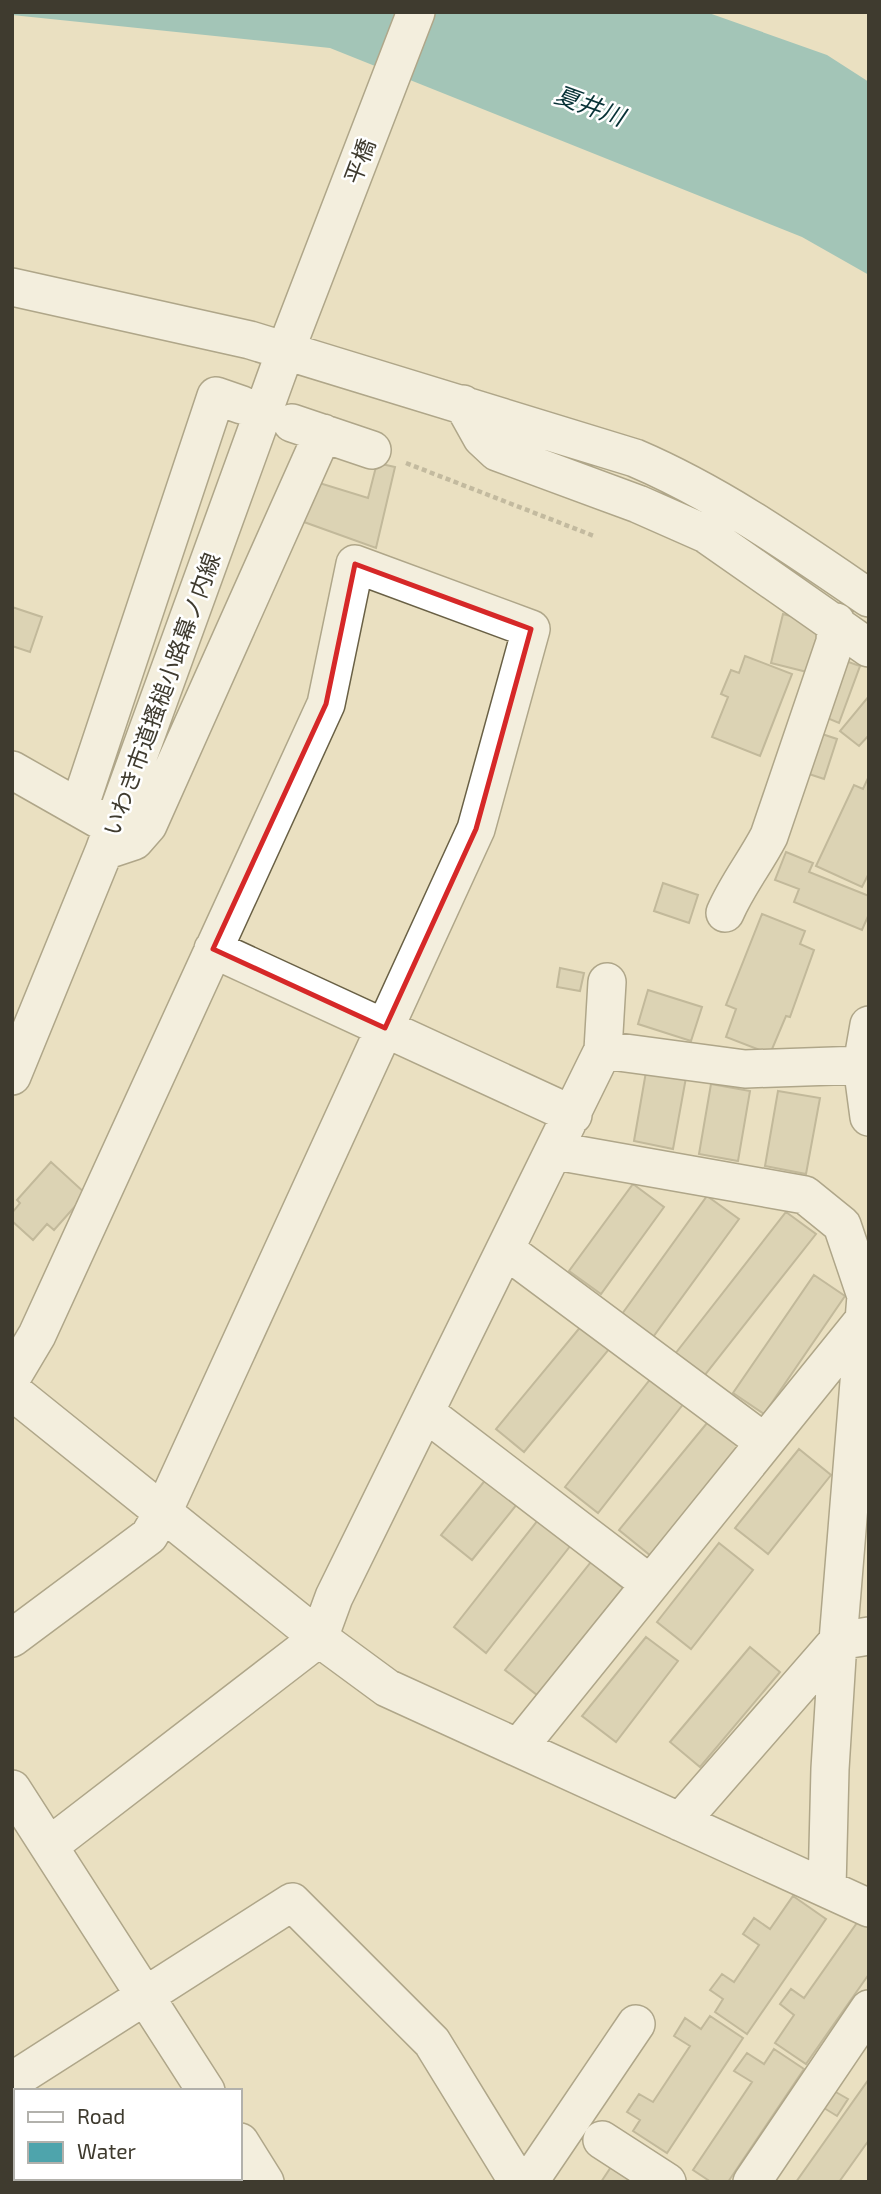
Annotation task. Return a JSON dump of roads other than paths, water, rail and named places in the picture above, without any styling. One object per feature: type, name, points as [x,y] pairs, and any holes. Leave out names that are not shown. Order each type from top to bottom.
[{"type":"street","name":"平橋","points":[[302,309],[416,12]]},
{"type":"street","points":[[13,287],[250,340],[635,458],[687,480],[783,539],[869,598]]},
{"type":"street","name":"いわき市道搔槌小路幕ノ内線","points":[[12,1076],[108,839],[302,309]]},
{"type":"street","points":[[79,808],[216,396],[242,405]]},
{"type":"street","points":[[463,404],[482,438],[497,452],[638,503],[706,534],[836,622],[869,648]]},
{"type":"street","points":[[12,770],[79,808],[108,839],[134,841],[148,825],[308,428],[372,450]]},
{"type":"street","points":[[12,1377],[37,1335],[326,704],[355,564],[531,629],[476,829],[163,1512],[149,1536],[12,1638]]},
{"type":"street","points":[[724,913],[740,880],[757,859],[769,836],[835,642],[836,622]]},
{"type":"street","points":[[214,949],[573,1115]]},
{"type":"street","points":[[49,1846],[319,1638],[334,1597],[556,1151],[603,1050],[607,982]]},
{"type":"street","points":[[869,1025],[862,1065],[869,1117]]},
{"type":"street","points":[[603,1050],[745,1069],[862,1065]]},
{"type":"street","points":[[556,1151],[805,1195],[842,1225],[866,1300],[854,1639],[827,1888]]},
{"type":"street","points":[[506,1250],[764,1442]]},
{"type":"street","points":[[519,1747],[764,1442],[866,1300]]},
{"type":"street","points":[[12,1391],[319,1638],[387,1688],[869,1908]]},
{"type":"street","points":[[426,1413],[650,1584]]},
{"type":"street","points":[[680,1822],[854,1639]]},
{"type":"street","points":[[12,1790],[205,2089]]},
{"type":"street","points":[[12,2081],[292,1902],[432,2042],[518,2182]]},
{"type":"street","points":[[752,2182],[869,2009]]},
{"type":"street","points":[[529,2182],[636,2024]]},
{"type":"street","points":[[602,2140],[667,2182]]},
{"type":"street","points":[[242,2145],[265,2182]]},
{"type":"water","name":"夏井川","points":[[12,12],[706,12],[827,55],[869,82],[869,275],[802,237],[330,48],[12,15]]}]
